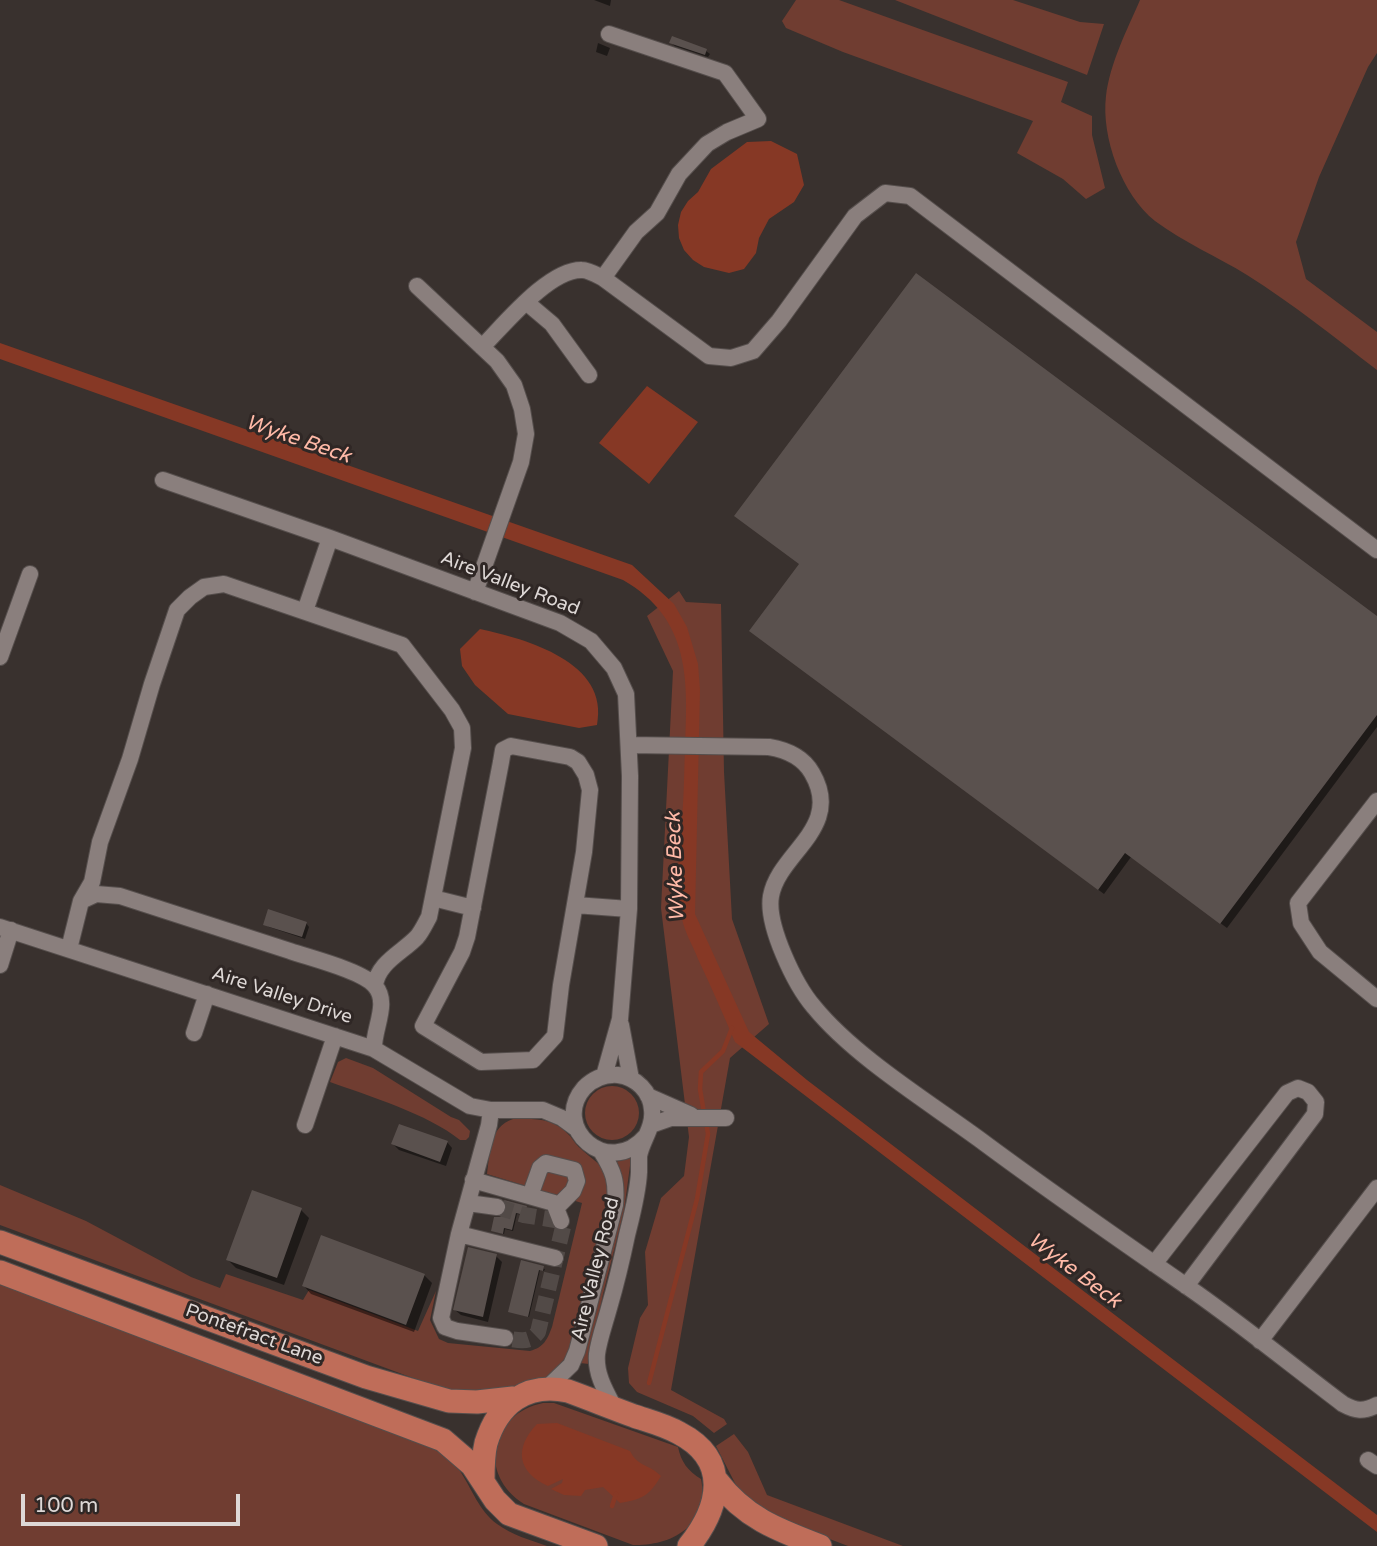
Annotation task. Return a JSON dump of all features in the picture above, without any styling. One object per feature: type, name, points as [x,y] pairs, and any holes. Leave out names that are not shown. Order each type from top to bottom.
[{"type":"highway","name":"Pontefract Lane","points":[[0,1242],[366,1377],[450,1401],[477,1402],[513,1398],[547,1388]]},
{"type":"highway","name":"Pontefract Lane","points":[[0,1272],[443,1440],[472,1465],[495,1500],[509,1514],[596,1546]]},
{"type":"highway","points":[[547,1388],[568,1391],[678,1432],[696,1443],[709,1459],[717,1481],[730,1498],[746,1512],[779,1530],[820,1546]]},
{"type":"highway","points":[[482,1481],[485,1445],[496,1420],[513,1398]]},
{"type":"highway","points":[[689,1546],[710,1509],[717,1481]]},
{"type":"street","points":[[603,278],[636,232],[657,213],[679,174],[707,144],[758,119],[724,73],[609,34]]},
{"type":"street","points":[[482,347],[537,290],[562,275],[582,270],[603,278],[709,356],[731,358],[754,351],[855,216],[885,193],[911,196],[1377,550]]},
{"type":"street","points":[[416,286],[497,361],[514,385],[522,409],[526,434],[522,462],[475,592]]},
{"type":"street","points":[[526,302],[552,324],[589,375]]},
{"type":"street","name":"Aire Valley Road","points":[[163,480],[561,623],[592,640],[614,668],[626,694],[629,745],[629,909],[620,1019],[604,1076]]},
{"type":"street","points":[[305,611],[330,538]]},
{"type":"street","points":[[0,657],[30,574]]},
{"type":"street","points":[[69,949],[81,901],[92,881],[100,842],[177,610],[204,587],[224,584],[402,645],[452,710],[462,728],[463,748],[433,898],[424,928],[382,968],[375,986]]},
{"type":"street","points":[[629,745],[735,745],[782,749],[796,756],[816,779],[820,796],[817,821],[812,833],[782,873],[771,895],[772,922],[794,979],[814,1007],[839,1034],[887,1072],[1186,1286],[1343,1404],[1356,1411],[1368,1410],[1377,1405]]},
{"type":"street","points":[[511,746],[570,757],[578,762],[586,775],[590,790],[584,852],[555,1036],[533,1060],[481,1062],[423,1026],[462,952],[473,908],[503,750],[511,746]]},
{"type":"street","points":[[1377,801],[1298,903],[1301,923],[1320,952],[1377,999]]},
{"type":"street","points":[[81,901],[96,894],[120,896],[366,978],[375,986],[381,999],[381,1010],[373,1040],[374,1049]]},
{"type":"street","points":[[433,898],[473,908]]},
{"type":"street","points":[[575,905],[629,909]]},
{"type":"street","points":[[0,965],[5,929]]},
{"type":"street","name":"Aire Valley Drive","points":[[5,929],[374,1049],[470,1105],[491,1110],[543,1110],[579,1095]]},
{"type":"street","points":[[194,1033],[207,994]]},
{"type":"street","name":"Aire Valley Road","points":[[620,1019],[631,1079]]},
{"type":"street","points":[[305,1125],[335,1036]]},
{"type":"street","points":[[577,1129],[574,1117],[579,1095],[594,1080],[604,1076],[631,1079],[641,1086],[648,1096],[694,1116]]},
{"type":"street","points":[[1154,1264],[1287,1093],[1298,1088],[1308,1093],[1316,1102],[1315,1114],[1186,1286]]},
{"type":"street","name":"Aire Valley Road","points":[[615,1409],[602,1385],[597,1356],[627,1235],[640,1154],[649,1130],[652,1107],[648,1096]]},
{"type":"street","points":[[491,1110],[459,1234],[441,1318],[445,1327],[457,1331],[505,1338]]},
{"type":"street","name":"Aire Valley Drive","points":[[543,1110],[562,1118],[577,1129]]},
{"type":"street","points":[[601,1151],[611,1153],[631,1149],[649,1130],[671,1118],[726,1118]]},
{"type":"street","name":"Aire Valley Road","points":[[547,1388],[571,1365],[577,1351],[615,1205],[617,1183],[611,1167],[601,1151],[586,1142],[577,1129]]},
{"type":"street","points":[[473,1180],[554,1203],[559,1214],[578,1181],[574,1170],[546,1163],[540,1168],[530,1196]]},
{"type":"street","points":[[1260,1342],[1377,1188]]},
{"type":"street","points":[[468,1203],[497,1207]]},
{"type":"street","points":[[459,1234],[555,1258]]},
{"type":"shaded area","points":[[796,0],[839,0],[1068,82],[1061,102],[1092,116],[1092,135],[1105,188],[1086,199],[1063,179],[1017,153],[1033,121],[843,52],[786,28],[782,21]]},
{"type":"shaded area","points":[[895,0],[1013,0],[1080,22],[1104,24],[1087,75]]},
{"type":"shaded area","points":[[1140,0],[1377,0],[1377,53],[1368,67],[1319,177],[1296,242],[1306,279],[1377,332],[1377,370],[1264,286],[1155,221],[1133,196],[1116,164],[1105,112],[1111,71]]},
{"type":"shaded area","points":[[771,141],[797,154],[804,185],[794,202],[769,219],[759,238],[756,253],[744,269],[729,273],[704,267],[684,250],[679,238],[681,212],[698,192],[711,169],[747,142]]},
{"type":"shaded area","points":[[0,343],[632,565],[674,604],[687,627],[698,664],[700,690],[695,914],[749,1032],[807,1080],[1377,1515],[1377,1532],[735,1042],[682,919],[678,874],[686,724],[685,675],[673,632],[662,613],[645,596],[623,580],[0,359]]},
{"type":"shaded area","points":[[647,386],[698,422],[649,484],[599,443]]},
{"type":"shaded area","points":[[679,591],[686,602],[721,604],[724,772],[732,919],[769,1024],[730,1058],[671,1390],[724,1419],[727,1424],[714,1433],[693,1416],[637,1392],[629,1383],[628,1368],[640,1318],[648,1305],[645,1252],[661,1198],[684,1176],[689,1137],[661,908],[673,671],[647,616]]},
{"type":"shaded area","points":[[480,629],[541,647],[578,670],[591,685],[598,703],[597,725],[579,728],[508,714],[475,685],[462,666],[460,649]]},
{"type":"shaded area","points":[[346,1058],[373,1068],[459,1120],[470,1131],[469,1137],[460,1140],[415,1114],[330,1082],[338,1062]]},
{"type":"shaded area","points":[[612,1086],[631,1094],[639,1113],[631,1132],[612,1140],[593,1132],[585,1113],[593,1094]]},
{"type":"shaded area","points":[[513,1119],[543,1120],[563,1129],[602,1168],[609,1197],[571,1346],[559,1365],[563,1369],[508,1389],[471,1392],[421,1381],[0,1225],[0,1185],[86,1221],[191,1277],[220,1288],[226,1274],[303,1300],[309,1290],[418,1331],[436,1291],[430,1320],[439,1339],[448,1343],[530,1351],[544,1342],[552,1327],[582,1203],[487,1174],[495,1134]]},
{"type":"shaded area","points":[[631,1158],[624,1211],[589,1364],[580,1363],[615,1162]]},
{"type":"shaded area","points":[[0,1280],[421,1441],[456,1466],[481,1506],[497,1524],[547,1546],[0,1546]]},
{"type":"shaded area","points":[[543,1403],[554,1403],[678,1447],[686,1466],[701,1479],[702,1495],[695,1519],[675,1536],[663,1541],[633,1545],[524,1504],[509,1491],[500,1477],[495,1462],[496,1446],[501,1432],[511,1419],[525,1409]]},
{"type":"shaded area","points":[[557,1423],[630,1451],[640,1463],[661,1476],[645,1496],[620,1503],[603,1487],[585,1490],[581,1496],[564,1495],[551,1489],[562,1483],[563,1479],[548,1486],[538,1480],[525,1467],[522,1450],[537,1424]]},
{"type":"shaded area","points":[[734,1434],[748,1452],[767,1495],[903,1546],[848,1546],[772,1517],[738,1489],[716,1446]]},
{"type":"building","points":[[672,36],[707,49],[705,55],[669,43]]},
{"type":"building","points":[[916,273],[1377,616],[1377,715],[1220,924],[1125,853],[1098,890],[749,631],[799,564],[734,516]]},
{"type":"building","points":[[268,909],[307,922],[302,937],[263,925]]},
{"type":"building","points":[[399,1124],[448,1141],[440,1162],[391,1144]]},
{"type":"building","points":[[252,1190],[302,1208],[277,1278],[226,1260]]},
{"type":"building","points":[[504,1200],[527,1206],[524,1215],[516,1213],[512,1230],[504,1228],[503,1234],[491,1231],[494,1217],[506,1213]]},
{"type":"building","points":[[321,1235],[425,1274],[406,1325],[302,1286]]},
{"type":"building","points":[[468,1247],[497,1254],[483,1317],[453,1310]]},
{"type":"building","points":[[521,1260],[544,1266],[543,1271],[539,1270],[528,1317],[508,1312]]},
{"type":"waterway","points":[[704,1113],[700,1089],[701,1072],[723,1051],[732,1028]]},
{"type":"waterway","points":[[649,1383],[697,1199],[708,1134],[706,1121]]},
{"type":"waterway","points":[[612,1506],[616,1494]]},
{"type":"tunnel","points":[[497,1207],[561,1221],[563,1227],[538,1332],[527,1340],[505,1338]]},
{"type":"water label","name":"Wyke Beck","points":[[298,440]]},
{"type":"water label","name":"Wyke Beck","points":[[676,867]]},
{"type":"water label","name":"Wyke Beck","points":[[1074,1271]]}]
